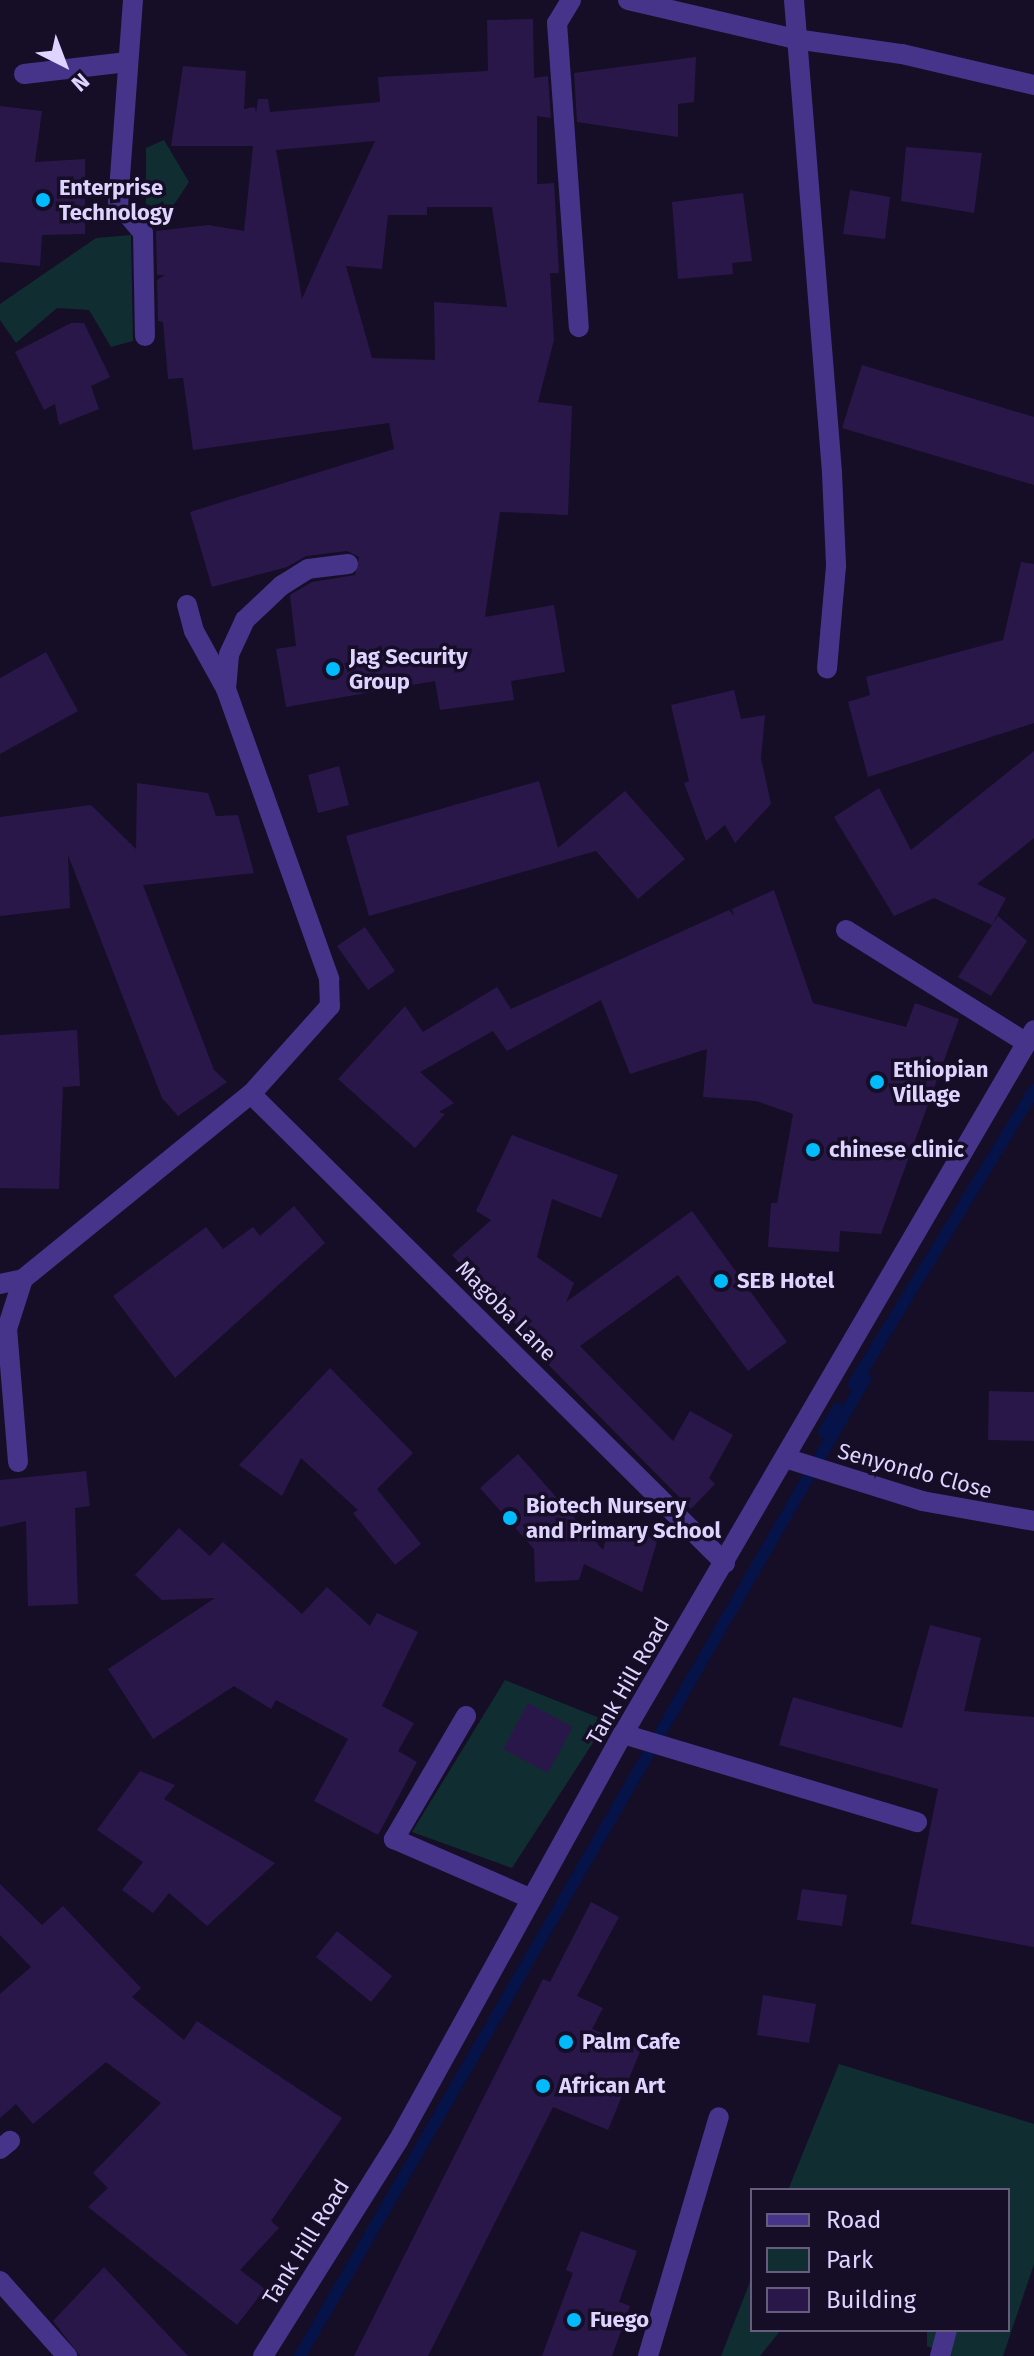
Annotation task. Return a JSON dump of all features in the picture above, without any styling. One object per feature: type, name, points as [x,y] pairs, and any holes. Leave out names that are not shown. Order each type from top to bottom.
[{"type":"street","points":[[133,0],[118,203],[143,233],[145,336]]},
{"type":"street","points":[[571,0],[557,23],[579,327]]},
{"type":"street","points":[[628,0],[795,39],[902,54],[1034,85]]},
{"type":"street","points":[[794,0],[836,566],[827,669]]},
{"type":"street","points":[[24,74],[127,62]]},
{"type":"street","points":[[226,689],[229,655],[245,620],[282,585],[308,569],[348,564]]},
{"type":"street","points":[[0,1284],[23,1279],[251,1094],[330,1006],[329,979],[226,689],[194,631],[187,605]]},
{"type":"street","points":[[846,930],[1030,1037]]},
{"type":"street","name":"Tank Hill Road","points":[[263,2356],[398,2141],[623,1734],[1030,1037]]},
{"type":"street","name":"Magoba Lane","points":[[251,1094],[725,1563]]},
{"type":"street","points":[[18,1462],[7,1329],[23,1279]]},
{"type":"street","name":"Senyondo Close","points":[[785,1458],[922,1501],[1034,1521]]},
{"type":"street","points":[[466,1716],[394,1839],[532,1899]]},
{"type":"street","points":[[623,1734],[917,1822]]},
{"type":"street","points":[[648,2356],[719,2117]]},
{"type":"street","points":[[0,2281],[67,2356]]},
{"type":"street","points":[[940,2356],[946,2332]]},
{"type":"green space","points":[[164,140],[189,182],[169,212],[146,204],[146,148]]},
{"type":"green space","points":[[131,235],[133,341],[111,347],[89,310],[57,308],[16,343],[0,320],[0,304],[96,238]]},
{"type":"green space","points":[[505,1680],[607,1721],[512,1868],[412,1832]]},
{"type":"green space","points":[[839,2064],[1034,2124],[1034,2264],[1003,2356],[952,2356],[927,2346],[927,2332],[1010,2332],[1010,2188],[789,2188]]},
{"type":"green space","points":[[750,2282],[750,2332],[779,2332],[760,2356],[721,2356]]},
{"type":"building","points":[[533,19],[534,78],[548,76],[551,118],[537,116],[537,184],[554,183],[559,273],[550,273],[554,340],[538,402],[572,406],[568,515],[500,512],[485,617],[554,605],[565,672],[511,681],[514,700],[440,710],[435,681],[286,707],[276,649],[296,646],[290,595],[312,582],[355,575],[359,557],[347,551],[306,556],[287,567],[212,587],[190,512],[394,449],[389,423],[193,450],[183,378],[168,379],[163,322],[158,321],[157,280],[165,275],[157,275],[156,231],[208,225],[244,231],[253,146],[171,146],[183,66],[246,71],[244,109],[255,107],[256,113],[258,99],[268,99],[270,112],[380,102],[378,77],[488,71],[487,20]],"holes":[[[375,141],[318,263],[302,299],[276,150]],[[427,207],[492,207],[507,307],[434,302],[435,360],[372,358],[346,266],[382,269],[388,215],[427,215]]]},
{"type":"building","points":[[696,57],[694,102],[678,104],[678,137],[577,122],[574,73]]},
{"type":"building","name":"Enterprise Technology","points":[[0,106],[42,111],[35,162],[85,159],[85,234],[42,235],[40,266],[0,262]]},
{"type":"building","points":[[906,147],[982,153],[974,213],[901,201]]},
{"type":"building","points":[[850,190],[890,197],[885,239],[843,234]]},
{"type":"building","points":[[743,193],[752,261],[732,263],[733,274],[678,279],[672,202]]},
{"type":"building","points":[[71,323],[84,323],[110,377],[91,386],[99,409],[59,425],[55,404],[44,410],[15,352]]},
{"type":"building","points":[[862,365],[1034,417],[1034,485],[842,428]]},
{"type":"building","points":[[1021,562],[1034,564],[1034,723],[868,777],[848,702],[870,695],[866,677],[1003,640]]},
{"type":"building","points":[[46,652],[78,711],[0,754],[0,678]]},
{"type":"building","points":[[734,690],[741,719],[765,715],[761,758],[771,804],[735,843],[725,825],[706,841],[684,783],[689,781],[671,705]]},
{"type":"building","points":[[1034,751],[1034,838],[977,884],[1006,898],[992,925],[934,898],[894,916],[834,817],[879,788],[911,850]]},
{"type":"building","points":[[339,766],[349,805],[318,813],[308,775]]},
{"type":"building","points":[[539,781],[558,848],[625,791],[685,859],[638,899],[596,851],[369,916],[346,836]]},
{"type":"building","points":[[137,783],[208,793],[216,816],[238,815],[254,873],[143,885],[214,1070],[227,1082],[178,1116],[162,1098],[68,855],[70,908],[0,916],[0,817],[91,805],[136,849]]},
{"type":"building","points":[[774,890],[813,1003],[906,1027],[915,1003],[959,1019],[881,1234],[840,1231],[839,1252],[768,1247],[771,1203],[777,1203],[793,1114],[756,1101],[703,1097],[707,1049],[630,1074],[601,1000],[507,1051],[493,1031],[420,1072],[454,1103],[439,1112],[445,1114],[415,1148],[338,1079],[405,1006],[423,1032],[497,987],[511,1009],[729,910],[734,916],[732,909]]},
{"type":"building","points":[[998,916],[1027,941],[991,996],[958,977]]},
{"type":"building","points":[[365,927],[395,971],[368,990],[337,946]]},
{"type":"building","points":[[77,1030],[80,1086],[63,1087],[59,1189],[0,1188],[0,1035]]},
{"type":"building","points":[[512,1135],[618,1175],[601,1218],[552,1199],[537,1257],[574,1283],[566,1302],[692,1211],[787,1342],[748,1371],[678,1275],[580,1346],[673,1441],[690,1411],[733,1435],[709,1478],[715,1484],[691,1509],[520,1336],[524,1333],[452,1255],[491,1220],[476,1211]]},
{"type":"building","points":[[294,1206],[325,1243],[175,1378],[113,1296],[206,1227],[223,1249],[253,1227],[260,1236]]},
{"type":"building","points":[[330,1368],[413,1453],[377,1489],[421,1544],[395,1565],[353,1513],[358,1510],[301,1458],[282,1496],[239,1465]]},
{"type":"building","points":[[989,1391],[1034,1392],[1034,1441],[988,1440]]},
{"type":"building","points":[[518,1454],[603,1550],[610,1524],[658,1538],[642,1592],[584,1564],[579,1580],[535,1582],[534,1549],[480,1488]]},
{"type":"building","points":[[86,1471],[90,1506],[75,1508],[78,1604],[28,1606],[26,1521],[0,1527],[0,1480]]},
{"type":"building","points":[[179,1528],[210,1556],[223,1542],[302,1614],[327,1587],[370,1626],[377,1613],[418,1632],[382,1706],[414,1723],[398,1751],[417,1762],[378,1835],[314,1801],[348,1739],[276,1700],[271,1709],[234,1686],[153,1739],[108,1669],[215,1598],[162,1600],[135,1575]]},
{"type":"building","points":[[930,1625],[981,1638],[964,1711],[1034,1717],[1034,1947],[911,1924],[938,1789],[779,1745],[793,1697],[902,1728]]},
{"type":"building","points":[[528,1703],[573,1727],[548,1773],[503,1749]]},
{"type":"building","points":[[140,1771],[175,1785],[164,1799],[275,1863],[207,1926],[169,1893],[153,1913],[122,1890],[143,1862],[97,1830]]},
{"type":"building","points":[[0,1884],[42,1925],[63,1906],[141,1988],[132,1997],[184,2040],[197,2021],[342,2118],[271,2221],[279,2228],[240,2270],[265,2289],[237,2325],[88,2207],[108,2188],[93,2173],[161,2103],[106,2062],[33,2124],[16,2104],[0,2118],[0,1994],[31,1967],[0,1935]]},
{"type":"building","points":[[802,1889],[847,1895],[842,1926],[797,1920]]},
{"type":"building","points":[[591,1902],[619,1917],[577,1996],[603,2008],[592,2029],[641,2049],[608,2130],[553,2107],[428,2356],[354,2356],[543,1979],[550,1982]]},
{"type":"building","points":[[337,1931],[392,1976],[371,2002],[316,1957]]},
{"type":"building","points":[[763,1995],[816,2004],[809,2043],[757,2035]]},
{"type":"building","points":[[581,2231],[637,2251],[619,2302],[630,2306],[612,2356],[542,2356],[573,2273],[566,2270]]},
{"type":"building","points":[[104,2267],[188,2356],[80,2356],[53,2321]]},
{"type":"waterway","points":[[854,1384],[1034,1090]]},
{"type":"waterway","points":[[300,2356],[865,1379]]},
{"type":"waterway","points":[[824,1432],[838,1409]]},
{"type":"place","name":"Enterprise Technology","points":[[43,200]]},
{"type":"place","name":"Jag Security Group","points":[[333,669]]},
{"type":"place","name":"Ethiopian Village","points":[[877,1082]]},
{"type":"place","name":"chinese clinic","points":[[813,1150]]},
{"type":"place","name":"SEB Hotel","points":[[721,1281]]},
{"type":"place","name":"Biotech Nursery and Primary School","points":[[510,1518]]},
{"type":"place","name":"Palm Cafe","points":[[566,2042]]},
{"type":"place","name":"African Art","points":[[543,2086]]},
{"type":"place","name":"Fuego","points":[[574,2320]]}]
